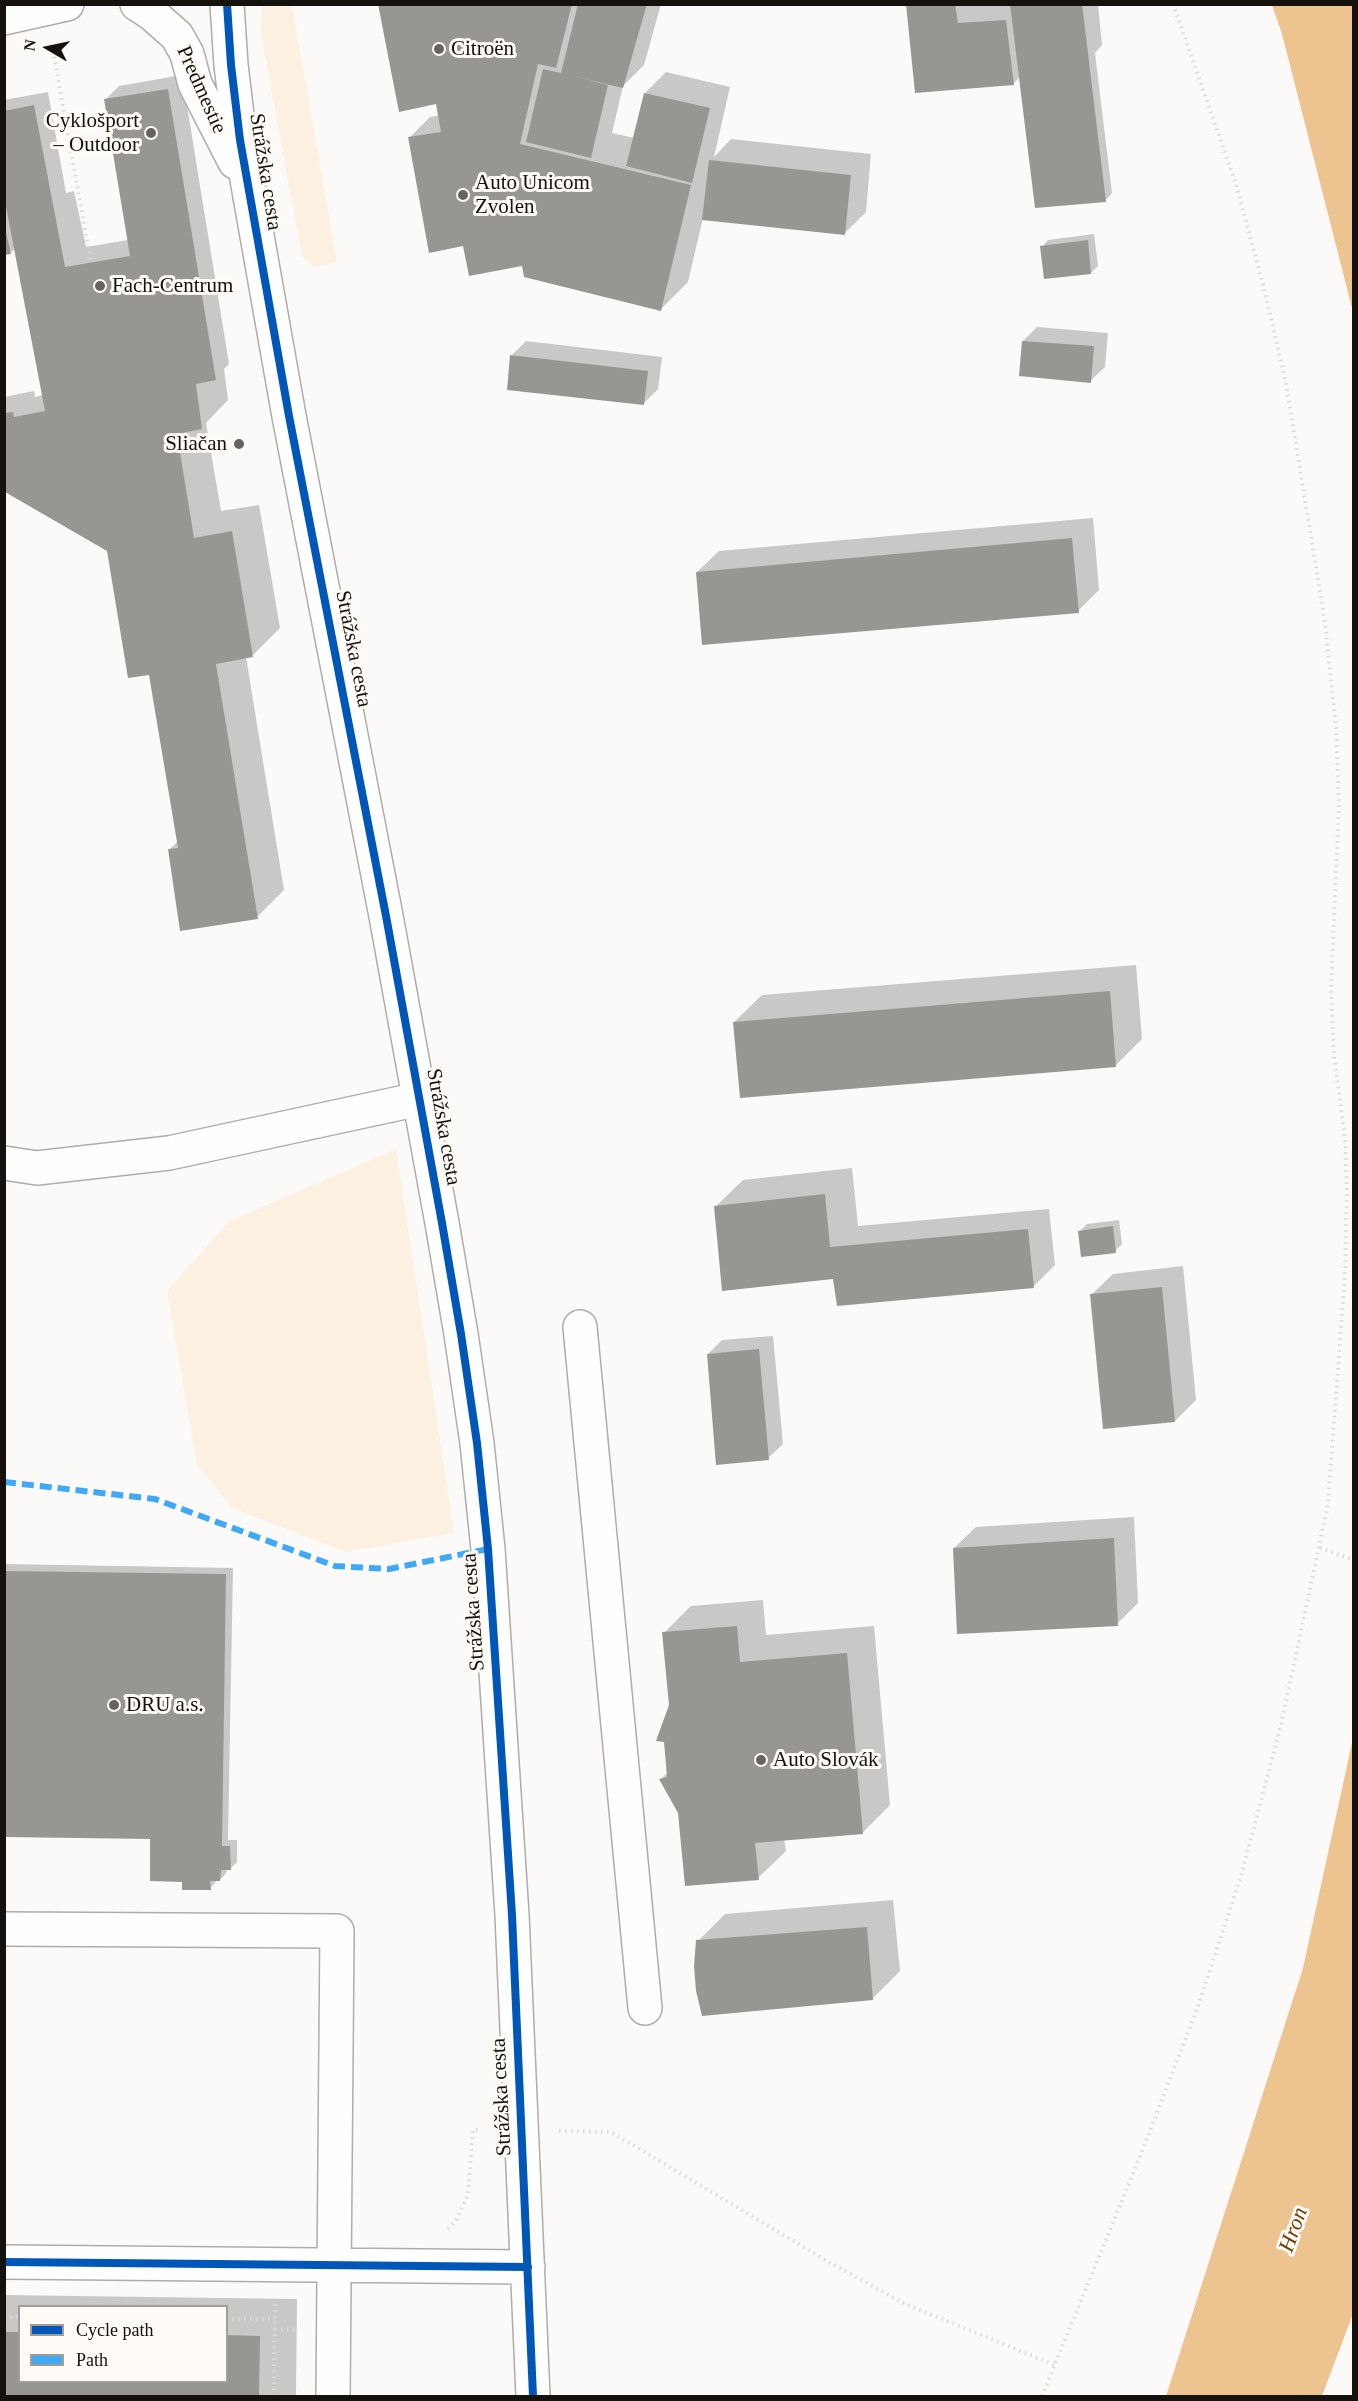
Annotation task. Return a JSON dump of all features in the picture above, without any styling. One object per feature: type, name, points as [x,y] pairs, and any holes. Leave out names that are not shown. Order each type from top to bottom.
[{"type":"street","name":"Predmestie","points":[[137,4],[177,36],[187,54],[195,84],[249,188]]},
{"type":"street","points":[[4,18],[58,6]]},
{"type":"street","name":"Strážska cesta","points":[[223,8],[239,129],[289,416],[462,1334],[488,1549],[512,1915],[533,2397]]},
{"type":"street","points":[[4,1163],[37,1168],[169,1153],[419,1099]]},
{"type":"street","points":[[580,1327],[645,2008]]},
{"type":"street","points":[[4,1929],[337,1931],[333,2397]]},
{"type":"street","points":[[4,2262],[528,2267]]},
{"type":"path","points":[[1042,2397],[1197,2009],[1241,1876],[1281,1725],[1328,1504],[1345,1274],[1347,1190],[1345,1139],[1334,1056],[1331,988],[1339,807],[1335,715],[1320,589],[1286,383],[1276,339],[1235,180],[1173,4]]},
{"type":"path","points":[[58,6],[91,263]]},
{"type":"path","points":[[1320,1548],[1353,1560]]},
{"type":"path","points":[[442,2234],[456,2220],[468,2195],[473,2130],[480,2130]]},
{"type":"path","points":[[555,2131],[611,2132],[827,2261],[905,2304],[1055,2365]]},
{"type":"path","points":[[274,2397],[276,2291]]},
{"type":"path","points":[[228,2319],[274,2319]]},
{"type":"shaded area","points":[[262,5],[292,5],[337,262],[314,267],[302,256],[261,34]]},
{"type":"shaded area","points":[[396,1149],[454,1533],[345,1552],[232,1508],[197,1465],[167,1291],[228,1222]]},
{"type":"water","points":[[1272,5],[1353,5],[1353,312],[1282,34]]},
{"type":"water","name":"Hron","points":[[1353,1738],[1353,2314],[1322,2396],[1166,2396],[1303,1968]]},
{"type":"building","points":[[378,4],[572,4],[556,68],[538,64],[520,144],[691,185],[661,311],[524,277],[522,266],[469,276],[463,246],[429,253],[408,137],[441,132],[436,104],[399,112]]},
{"type":"building","points":[[578,4],[647,4],[623,88],[577,77],[608,85],[591,158],[526,142],[543,69],[561,73]]},
{"type":"building","points":[[906,4],[955,4],[958,23],[1006,20],[1014,85],[915,93]]},
{"type":"building","points":[[1010,4],[1082,4],[1106,202],[1035,208]]},
{"type":"building","points":[[168,89],[216,380],[196,384],[202,429],[177,434],[194,538],[232,531],[253,657],[216,664],[258,919],[180,931],[168,849],[178,848],[149,675],[128,678],[107,551],[5,492],[5,413],[13,412],[14,417],[45,411],[4,196],[4,111],[34,105],[65,267],[130,256],[104,99]]},
{"type":"building","points":[[644,93],[710,108],[692,183],[626,166]]},
{"type":"building","points":[[709,160],[851,175],[845,235],[702,220]]},
{"type":"building","points":[[4,224],[11,254],[4,255]]},
{"type":"building","points":[[1088,240],[1091,274],[1044,279],[1040,246]]},
{"type":"building","points":[[1022,341],[1094,346],[1091,383],[1019,376]]},
{"type":"building","points":[[510,355],[648,371],[644,405],[507,390]]},
{"type":"building","points":[[1072,538],[1079,613],[702,645],[696,572]]},
{"type":"building","points":[[1110,991],[1116,1067],[740,1098],[733,1022]]},
{"type":"building","points":[[825,1194],[830,1247],[1028,1229],[1034,1288],[837,1306],[833,1279],[722,1291],[714,1206]]},
{"type":"building","points":[[1113,1226],[1116,1253],[1081,1257],[1078,1231]]},
{"type":"building","points":[[1162,1287],[1175,1422],[1103,1429],[1090,1294]]},
{"type":"building","points":[[759,1349],[769,1460],[716,1465],[707,1354]]},
{"type":"building","points":[[1114,1538],[1118,1626],[957,1634],[953,1548]]},
{"type":"building","name":"DRU a.s.","points":[[4,1571],[226,1574],[222,1846],[230,1846],[231,1870],[221,1870],[220,1881],[210,1881],[211,1890],[182,1890],[182,1882],[150,1881],[150,1839],[4,1837]]},
{"type":"building","name":"Auto Slovák","points":[[737,1626],[740,1662],[847,1653],[863,1834],[755,1843],[759,1880],[685,1886],[678,1813],[659,1779],[667,1777],[664,1742],[656,1741],[669,1705],[662,1632]]},
{"type":"building","points":[[867,1927],[873,2000],[702,2016],[696,1991],[694,1966],[696,1940]]},
{"type":"building","points":[[4,2332],[18,2332],[18,2383],[228,2383],[228,2335],[260,2336],[259,2396],[4,2396]]},
{"type":"marked path","points":[[4,1482],[155,1499],[335,1566],[389,1569],[488,1549]]},
{"type":"cycle path","points":[[227,4],[231,65],[240,140],[289,416],[386,916],[442,1223],[477,1443],[488,1549],[512,1915],[533,2396]]},
{"type":"cycle path","points":[[4,2262],[528,2267]]},
{"type":"place","name":"Citroën","points":[[439,49]]},
{"type":"place","name":"Cyklošport – Outdoor","points":[[151,133]]},
{"type":"place","name":"Auto Unicom Zvolen","points":[[463,195]]},
{"type":"place","name":"Fach-Centrum","points":[[100,286]]},
{"type":"place","name":"Sliačan","points":[[239,444]]},
{"type":"place","name":"DRU a.s.","points":[[114,1705]]},
{"type":"place","name":"Auto Slovák","points":[[761,1760]]}]
